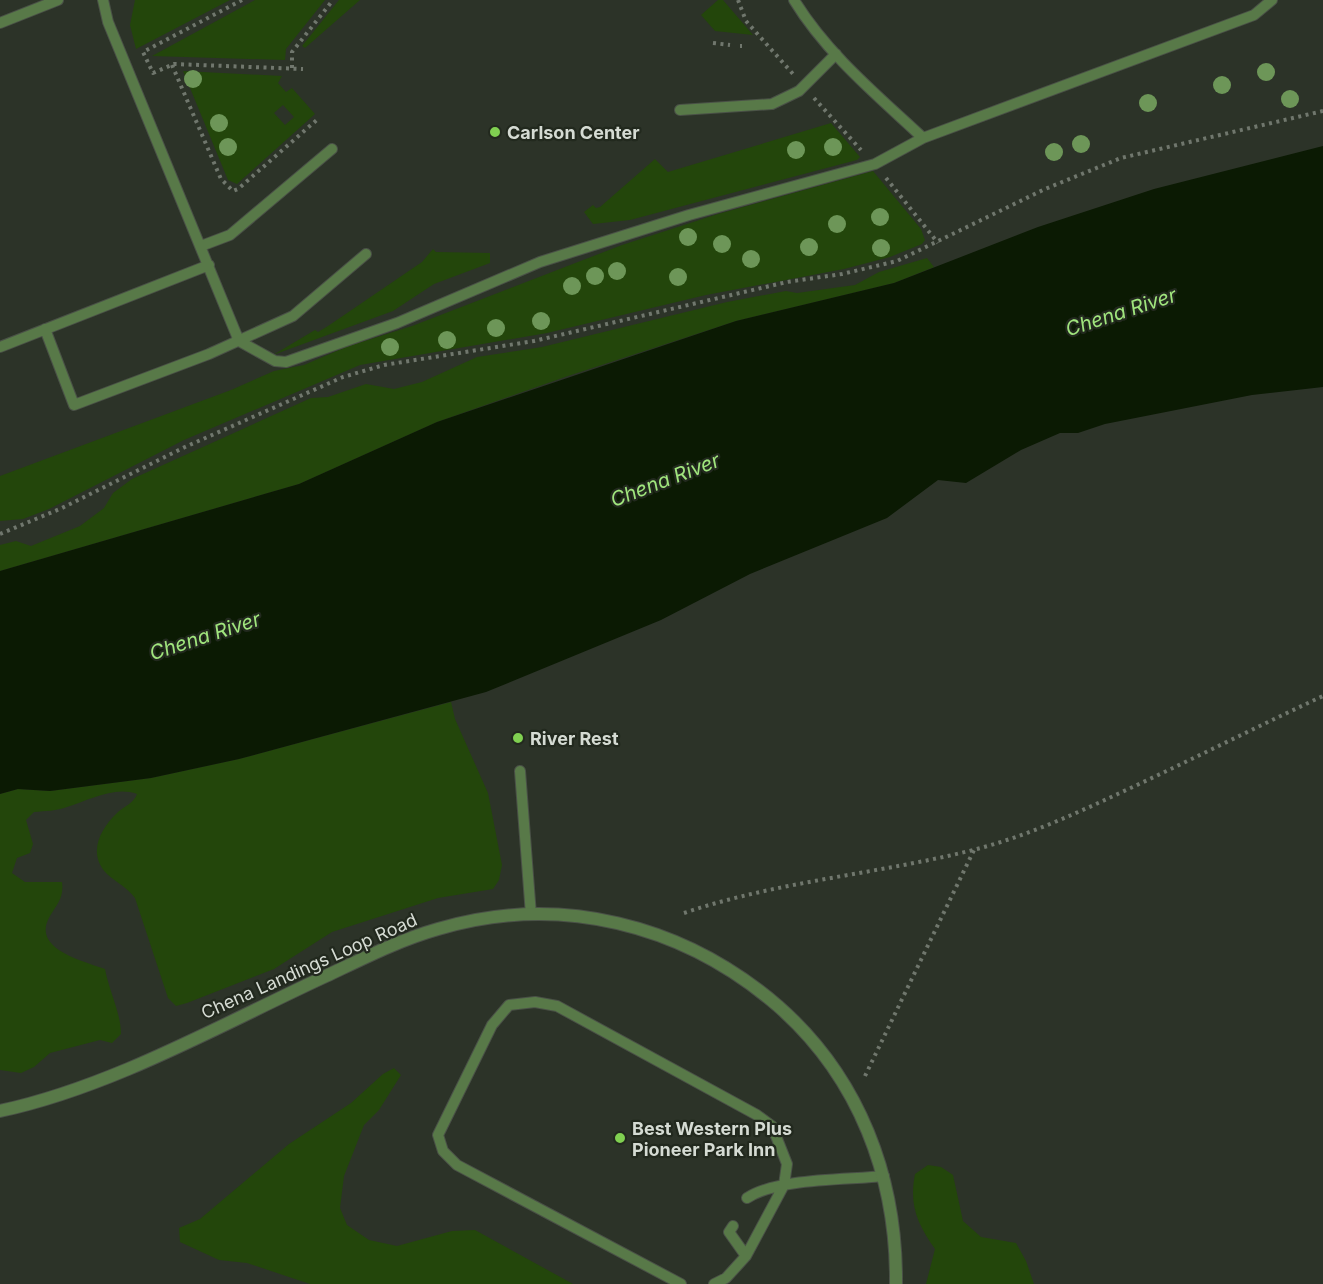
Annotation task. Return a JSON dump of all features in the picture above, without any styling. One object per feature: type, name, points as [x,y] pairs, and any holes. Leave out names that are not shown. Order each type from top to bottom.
[{"type":"street","name":"Chena Landings Loop Road","points":[[0,1111],[101,1079],[408,939],[467,921],[531,915],[595,918],[666,936],[744,979],[793,1020],[828,1059],[864,1120],[884,1176],[893,1228],[896,1284]]},
{"type":"lane","points":[[0,23],[58,0]]},
{"type":"lane","points":[[103,0],[108,22],[239,341],[275,361],[285,362],[397,322],[540,262],[689,215],[875,164],[923,138],[1254,15],[1272,0]]},
{"type":"lane","points":[[794,0],[810,26],[836,54],[923,138]]},
{"type":"lane","points":[[680,110],[772,104],[799,91],[836,54]]},
{"type":"lane","points":[[201,246],[230,235],[332,149]]},
{"type":"lane","points":[[45,329],[74,405],[239,341],[293,316],[366,254]]},
{"type":"lane","points":[[0,347],[209,265]]},
{"type":"lane","points":[[520,771],[531,915]]},
{"type":"lane","points":[[681,1284],[457,1165],[442,1151],[438,1135],[492,1025],[509,1005],[535,1002],[556,1006],[757,1115],[772,1126],[787,1164],[784,1185],[746,1256],[726,1278],[714,1284]]},
{"type":"lane","points":[[747,1198],[761,1190],[784,1185],[884,1176]]},
{"type":"lane","points":[[733,1226],[729,1232],[733,1242],[746,1256]]},
{"type":"path","points":[[242,0],[143,52],[153,73],[172,65],[303,69]]},
{"type":"path","points":[[292,68],[292,52],[333,0]]},
{"type":"path","points":[[738,0],[746,21]]},
{"type":"path","points":[[713,43],[730,45]]},
{"type":"path","points":[[172,65],[221,178],[233,191],[319,118]]},
{"type":"path","points":[[0,534],[62,508],[185,447],[343,376],[384,365],[534,341],[787,282],[842,274],[897,261],[1045,189],[1121,158],[1199,138],[1323,111]]},
{"type":"path","points":[[875,164],[938,243]]},
{"type":"path","points":[[684,913],[726,899],[974,850],[1095,805],[1323,696]]},
{"type":"path","points":[[865,1076],[974,850]]},
{"type":"green space","points":[[135,0],[230,0],[136,49],[130,25]]},
{"type":"green space","points":[[255,0],[325,0],[286,49],[285,60],[152,56]]},
{"type":"green space","points":[[339,0],[360,0],[305,48],[302,46]]},
{"type":"green space","points":[[718,0],[723,0],[753,35],[715,31],[701,15]]},
{"type":"green space","points":[[183,71],[282,76],[278,83],[286,92],[292,88],[315,114],[237,184],[228,180]],"holes":[[[283,105],[294,117],[285,125],[274,113]]]},
{"type":"green space","points":[[831,123],[860,157],[857,160],[630,220],[593,224],[584,212],[593,205],[596,208],[600,207],[655,159],[668,172]]},
{"type":"green space","points":[[873,171],[921,229],[925,240],[922,244],[890,257],[844,269],[706,295],[547,333],[360,365],[184,440],[49,509],[23,519],[0,521],[0,476],[231,390],[274,371],[304,365],[346,347],[412,326],[622,245],[718,214]]},
{"type":"green space","points":[[433,249],[436,252],[490,253],[490,263],[434,284],[393,311],[273,355],[315,330],[318,332],[328,326],[422,262]]},
{"type":"green space","points":[[927,258],[934,267],[894,283],[736,321],[568,376],[437,422],[299,484],[0,571],[0,545],[16,541],[31,546],[80,526],[104,508],[113,493],[132,479],[311,398],[328,397],[366,384],[394,389],[422,382],[477,357],[542,347],[727,302],[786,291],[797,293],[855,285],[879,272]]},
{"type":"green space","points":[[451,702],[455,719],[488,793],[502,865],[499,880],[493,889],[438,898],[332,932],[274,969],[176,1006],[168,998],[135,898],[107,874],[98,858],[98,842],[105,826],[137,794],[111,793],[59,809],[34,812],[26,820],[33,844],[30,853],[17,858],[12,873],[25,882],[62,882],[61,896],[46,927],[47,937],[62,952],[105,969],[119,1018],[121,1034],[112,1043],[100,1040],[50,1053],[34,1067],[21,1073],[0,1070],[0,794],[18,789],[50,791],[151,778],[239,759]]},
{"type":"green space","points":[[394,1068],[401,1075],[379,1110],[364,1125],[344,1176],[340,1208],[347,1225],[369,1240],[397,1246],[452,1231],[475,1230],[573,1284],[310,1284],[247,1263],[219,1260],[180,1242],[179,1228],[200,1219],[289,1144],[351,1103],[383,1074]]},
{"type":"green space","points":[[928,1165],[941,1167],[953,1175],[963,1221],[981,1237],[1016,1243],[1026,1261],[1034,1284],[926,1284],[935,1249],[919,1222],[914,1204],[913,1185],[915,1174]]},
{"type":"water","name":"Chena River","points":[[1323,146],[1323,387],[1252,395],[1105,424],[1078,433],[1060,433],[1021,450],[966,483],[938,480],[887,518],[750,574],[661,620],[486,692],[239,759],[151,778],[50,791],[18,789],[0,794],[0,571],[299,484],[437,422],[736,321],[894,283],[1038,227],[1154,189]]},
{"type":"place","name":"Carlson Center","points":[[495,132]]},
{"type":"place","name":"River Rest","points":[[518,738]]},
{"type":"place","name":"Best Western Plus Pioneer Park Inn","points":[[620,1138]]}]
